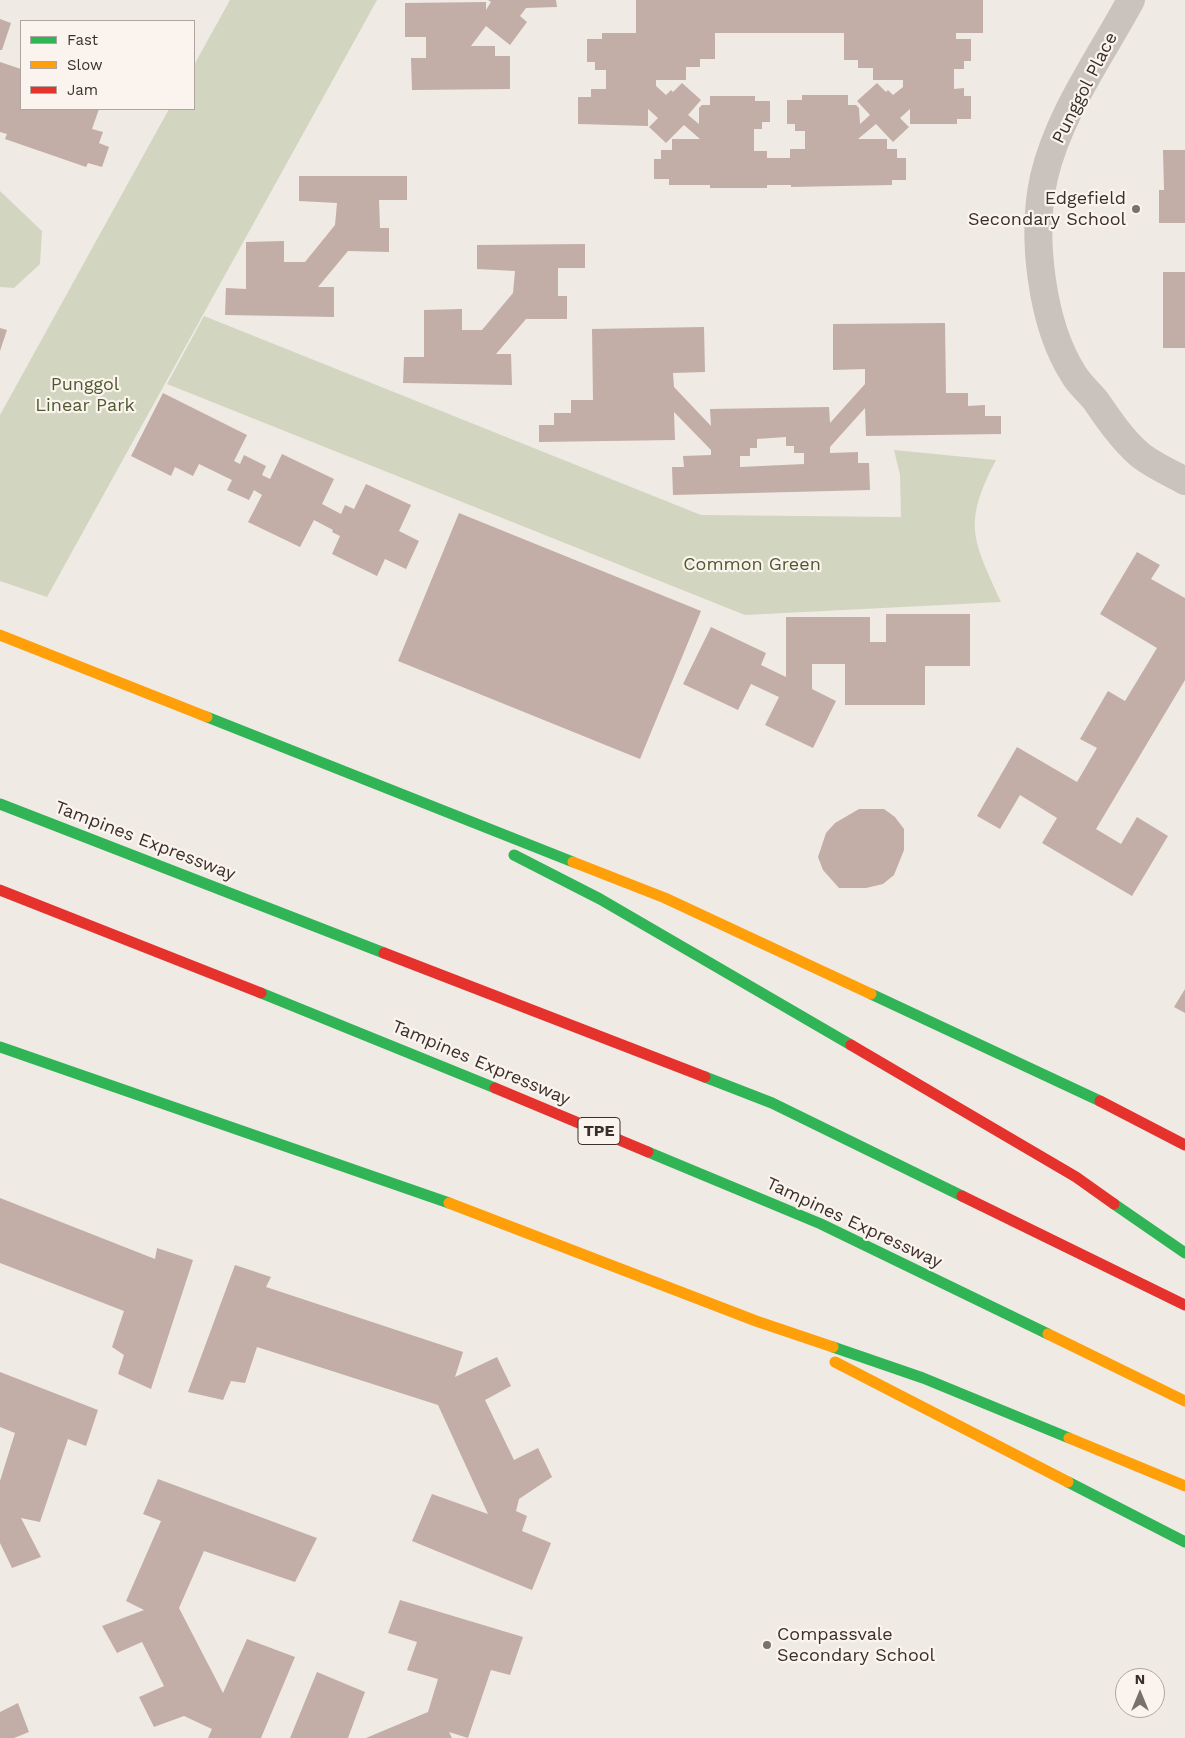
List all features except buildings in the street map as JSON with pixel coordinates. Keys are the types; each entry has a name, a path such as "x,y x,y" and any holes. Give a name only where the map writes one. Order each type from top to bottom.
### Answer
{"highway":[{"path":"0,635 665,898 1107,1104 1185,1146"},
{"path":"358,777 479,838"},
{"name":"Tampines Expressway","path":"0,804 772,1103 1185,1305"},
{"path":"505,851 600,899 1076,1177 1185,1253"},
{"name":"Tampines Expressway","path":"0,890 386,1042 821,1224 1185,1401"},
{"path":"0,1047 479,1213 756,1321 923,1378 1185,1486"},
{"path":"756,1321 1185,1542"}],"street":[{"name":"Punggol Place","path":"1131,0 1062,127 1044,177 1038,238 1041,278 1049,317 1060,347 1074,376 1113,426 1140,455 1185,481"}],"green space":[{"name":"Punggol Linear Park","path":"230,0 377,0 47,597 0,581 0,415 168,110 195,110 195,63"},
{"path":"0,191 42,231 40,264 14,288 0,287"},
{"name":"Common Green","path":"204,316 701,515 901,517 900,475 894,450 996,460 985,482 979,501 975,517 975,532 978,547 1001,602 745,615 167,384"}],"traffic: fast":[{"path":"207,717 573,862"},
{"path":"0,804 384,953"},
{"path":"514,855 600,899 851,1045"},
{"path":"261,993 495,1088"},
{"path":"871,994 1100,1101"},
{"path":"0,1047 449,1203"},
{"path":"705,1077 772,1103 962,1196"},
{"path":"648,1152 821,1224 1048,1334"},
{"path":"1114,1204 1185,1253"},
{"path":"833,1347 923,1378 1069,1438"},
{"path":"1068,1482 1185,1542"}],"traffic: slow":[{"path":"0,635 207,717"},
{"path":"573,862 665,898 871,994"},
{"path":"449,1203 756,1321 833,1347"},
{"path":"1048,1334 1185,1401"},
{"path":"835,1362 1068,1482"},
{"path":"1069,1438 1185,1486"}],"traffic: jam":[{"path":"0,890 261,993"},
{"path":"384,953 705,1077"},
{"path":"851,1045 1076,1177 1114,1204"},
{"path":"495,1088 648,1152"},
{"path":"1100,1101 1185,1145"},
{"path":"962,1196 1185,1305"}],"place":[{"name":"Edgefield Secondary School","path":"1136,209"},
{"name":"Compassvale Secondary School","path":"767,1645"}]}
